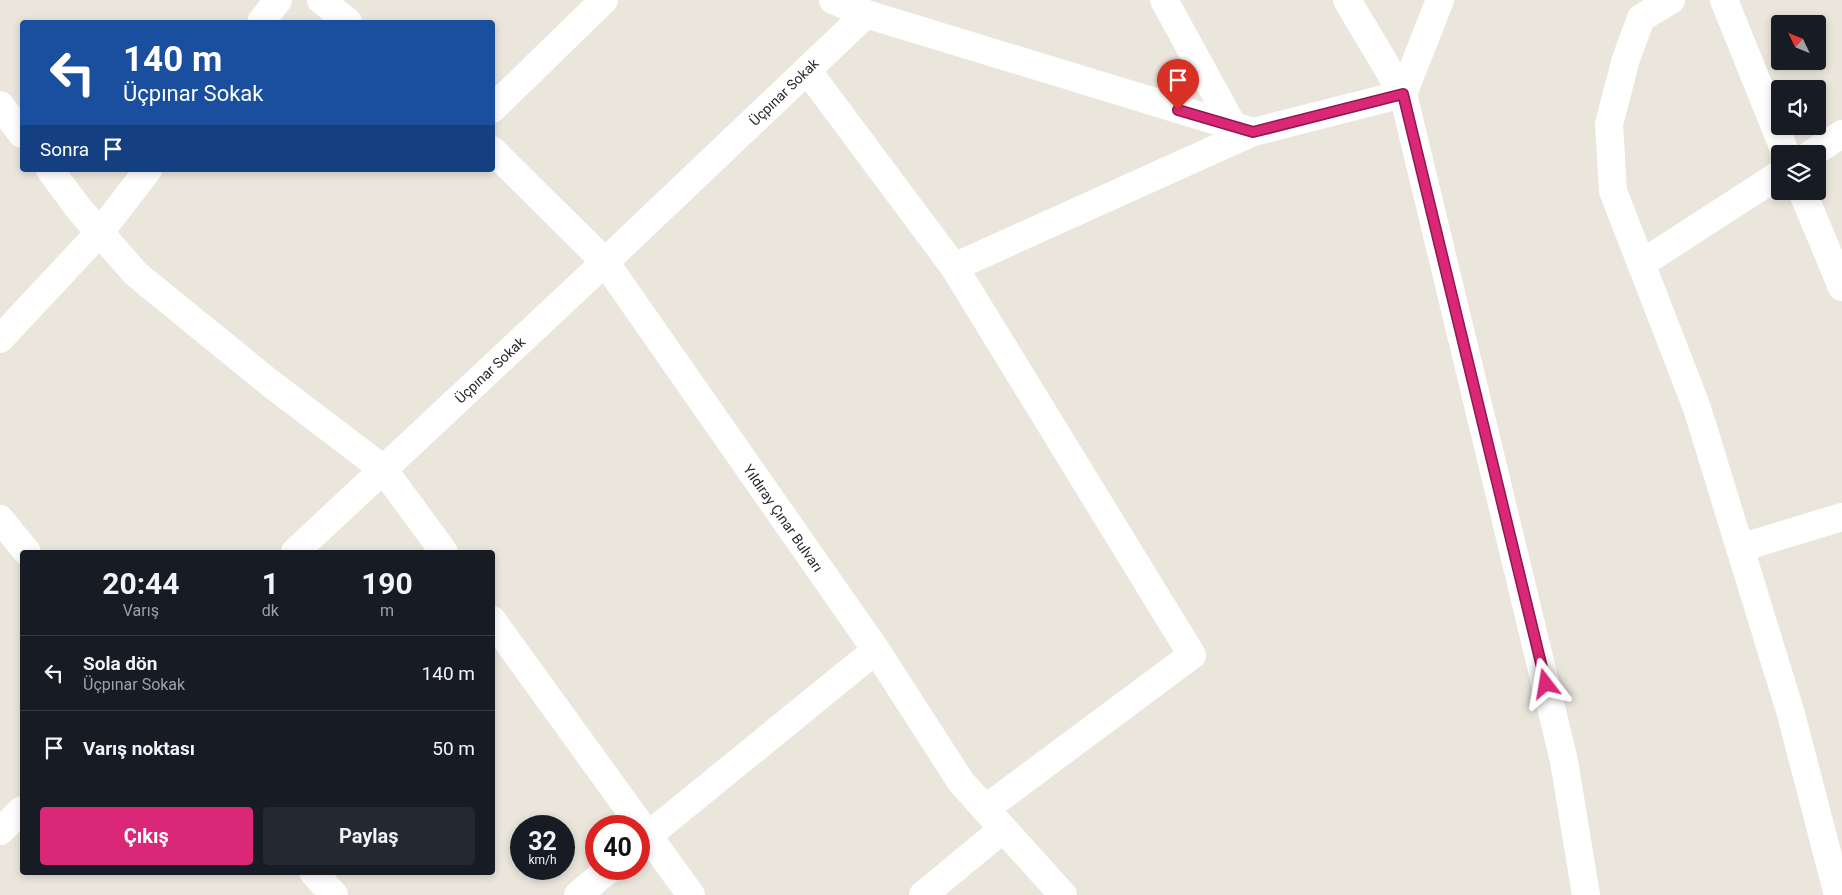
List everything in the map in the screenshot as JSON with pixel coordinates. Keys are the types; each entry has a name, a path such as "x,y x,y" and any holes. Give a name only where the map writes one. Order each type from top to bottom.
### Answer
{"street":[{"path":"263,20 278,0"},
{"path":"321,0 346,20"},
{"path":"495,106 604,0"},
{"path":"833,0 866,14 1243,129"},
{"path":"1164,0 1243,129"},
{"path":"1347,0 1403,94 1564,761 1586,895"},
{"path":"1403,94 1440,0"},
{"path":"1671,0 1642,18 1626,59 1609,124 1613,190 1697,408 1791,714 1838,895"},
{"path":"1724,0 1782,145"},
{"name":"Üçpınar Sokak","path":"296,550 605,262 866,14"},
{"path":"807,70 954,267 1192,656 985,809"},
{"path":"954,267 1243,129 1403,94"},
{"path":"0,105 20,131"},
{"path":"1826,145 1842,134"},
{"name":"Yıldıray Çınar Bulvarı","path":"495,153 605,262 876,650 961,782 1063,895"},
{"path":"52,172 136,274 270,383 383,469 443,550"},
{"path":"0,338 100,232 146,172"},
{"path":"1641,264 1771,180"},
{"path":"1806,200 1842,288"},
{"path":"1740,548 1842,517"},
{"path":"0,519 26,550"},
{"path":"495,624 626,815"},
{"path":"650,833 876,650"},
{"path":"0,831 20,812"},
{"path":"923,895 1003,829"},
{"path":"650,847 692,895"},
{"path":"316,875 334,895"},
{"path":"578,895 596,880"}],"route":[{"path":"1178,110 1253,132 1403,94 1546,684"}]}
